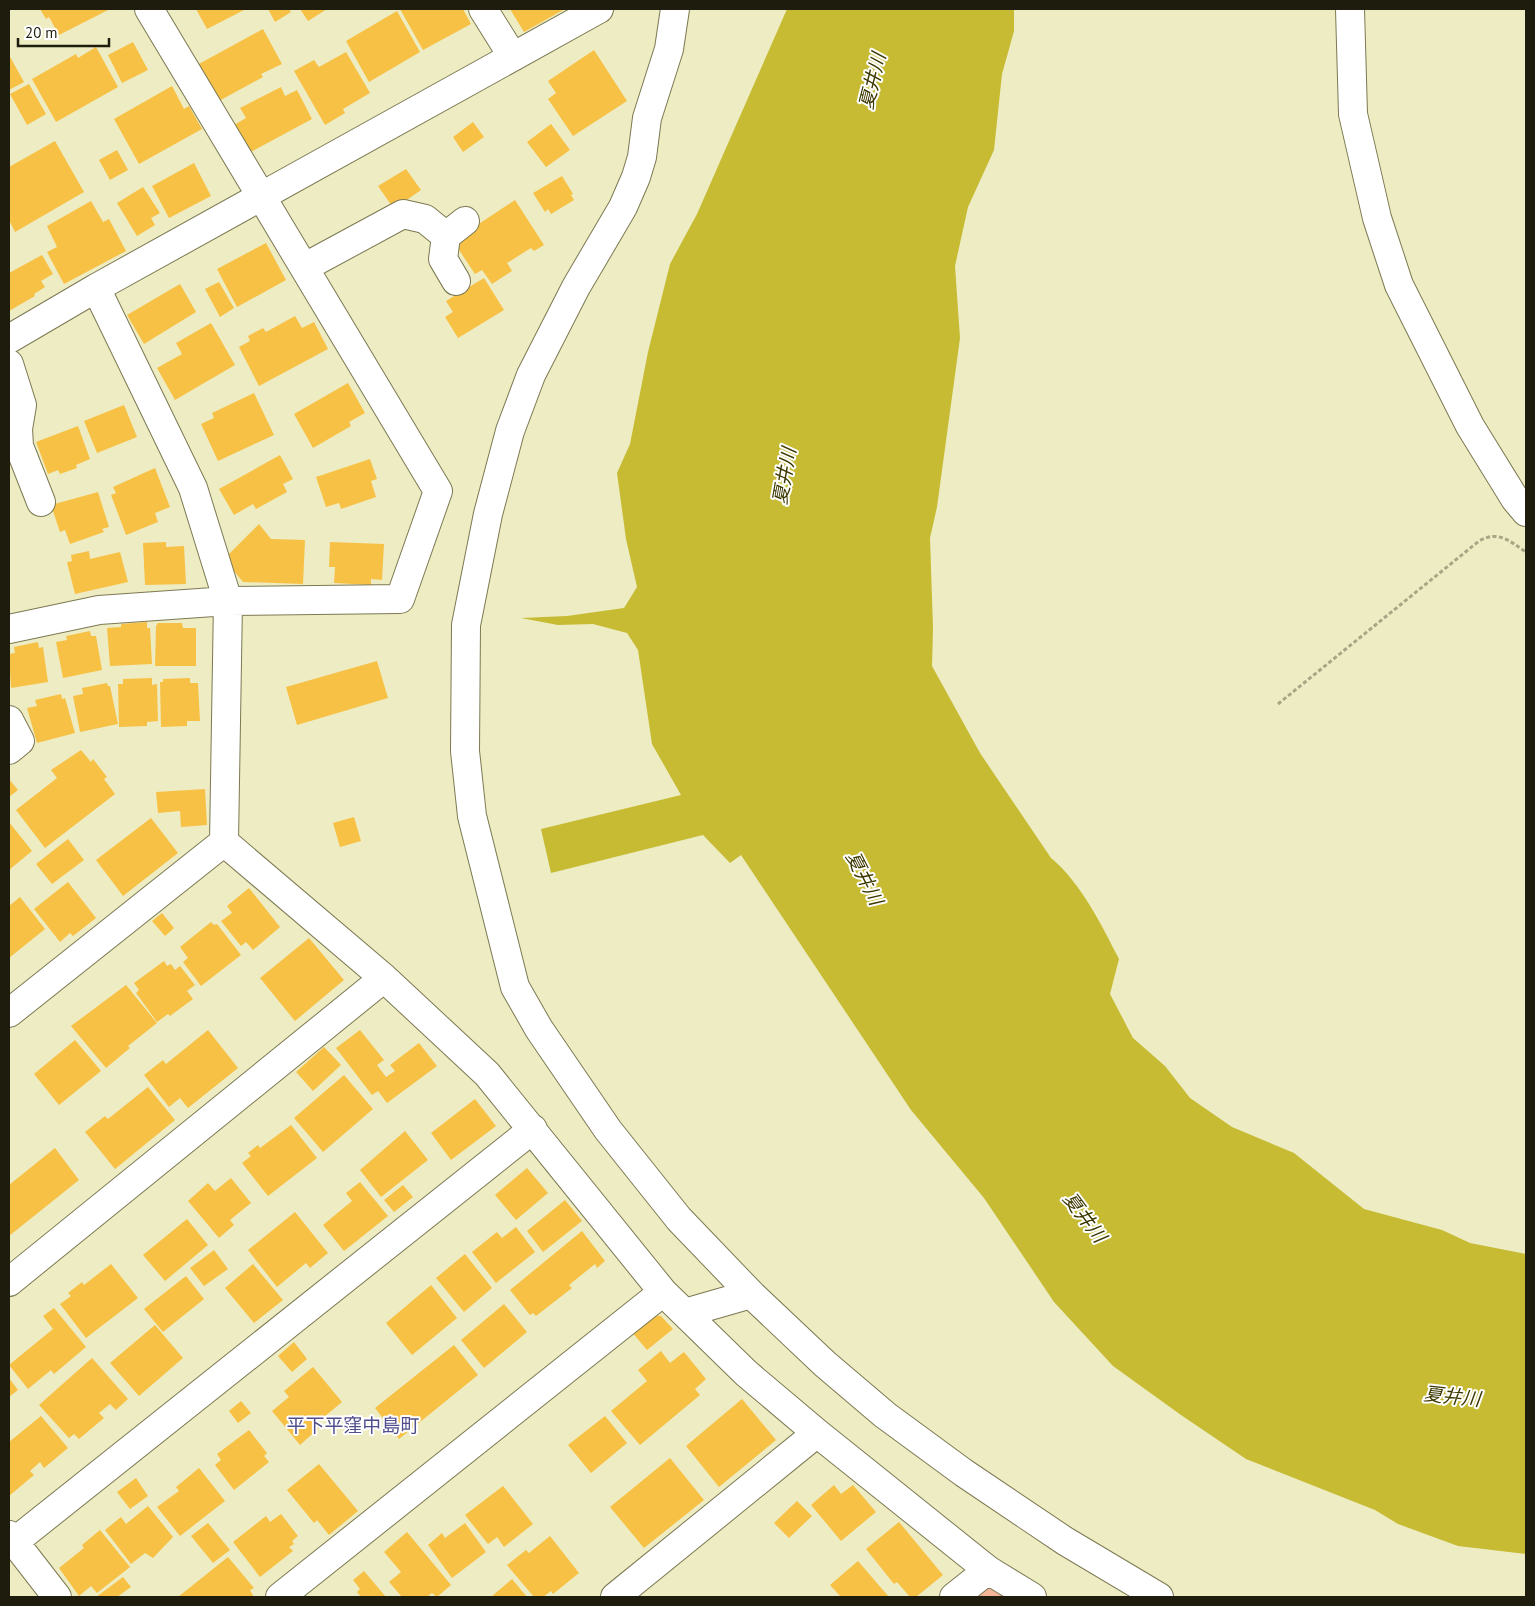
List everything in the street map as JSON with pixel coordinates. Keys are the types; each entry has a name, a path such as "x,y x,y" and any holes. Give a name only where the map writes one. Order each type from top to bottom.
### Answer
{"street":[{"path":"9,629 99,610 228,601 400,599 438,491 263,196 149,9"},
{"path":"484,9 513,57"},
{"path":"9,339 96,288 599,9"},
{"path":"675,9 670,48 647,118 642,157 636,177 623,207 576,287 531,374 510,431 488,514 466,626 465,751 472,816 515,986 526,1008 608,1130 679,1219 751,1294 825,1364 885,1415 964,1473 1065,1541 1159,1597"},
{"path":"1350,9 1353,114 1377,218 1399,285 1470,426 1515,499 1526,512"},
{"path":"305,267 403,214 455,228 443,259 456,281"},
{"path":"96,288 193,488 228,601 224,842"},
{"path":"9,364 22,405 18,429 20,446 41,502"},
{"path":"9,720 20,741 9,750"},
{"path":"224,842 384,978 487,1074 663,1292 746,1373 817,1433 988,1570 1032,1597"},
{"path":"9,1014 224,842"},
{"path":"9,1282 384,978"},
{"path":"57,1597 12,1539 533,1129"},
{"path":"280,1597 663,1292"},
{"path":"685,1314 751,1294"},
{"path":"615,1597 817,1433"},
{"path":"954,1597 988,1570"}],"path":[{"path":"1278,704 1479,541 1488,536 1498,535 1526,552"}],"shaded area":[{"path":"988,1586 1006,1597 966,1597"}],"water":[{"name":"夏井川","path":"787,9 1014,9 1014,31 1002,74 994,150 968,207 955,266 960,338 937,507 930,538 933,628 932,666 980,753 1051,858 1072,879 1090,905 1105,932 1119,959 1110,994 1133,1038 1165,1066 1190,1098 1232,1127 1294,1153 1364,1209 1442,1230 1470,1243 1526,1254 1526,1554 1458,1546 1398,1524 1375,1510 1246,1459 1113,1366 1054,1302 984,1198 911,1110 741,855 730,863 703,835 551,873 541,829 681,795 652,744 638,650 627,633 593,624 558,625 521,618 567,616 624,608 637,587 626,539 617,473 630,444 648,352 670,264 697,214"}],"building":[{"path":"40,9 110,9 59,35 49,17 46,19"},
{"path":"196,9 246,9 207,29"},
{"path":"268,9 289,9 291,12 275,22"},
{"path":"300,9 327,9 308,21"},
{"path":"400,9 463,9 471,24 423,50"},
{"path":"510,9 565,9 524,32"},
{"path":"397,11 420,52 369,82 346,41"},
{"path":"263,29 282,64 261,74 263,77 217,102 197,65"},
{"path":"133,42 148,70 122,83 108,55"},
{"path":"96,47 118,87 56,122 32,79 76,54 78,58"},
{"path":"594,50 627,101 573,136 548,99 556,93 548,81"},
{"path":"346,52 370,93 343,109 345,113 325,125 294,71 314,60 319,67"},
{"path":"9,55 24,82 9,90"},
{"path":"29,84 46,114 27,125 10,94"},
{"path":"172,86 184,109 189,106 202,129 139,164 114,119"},
{"path":"281,87 285,96 297,90 312,119 249,153 234,125 246,118 240,108"},
{"path":"473,122 484,137 463,152 453,137"},
{"path":"551,124 570,150 546,167 527,142"},
{"path":"55,141 84,192 15,232 9,220 9,167"},
{"path":"117,150 128,170 110,180 99,160"},
{"path":"194,163 211,196 169,218 152,186"},
{"path":"406,169 421,190 394,209 378,186"},
{"path":"562,176 573,194 571,195 574,200 551,214 548,209 545,212 533,193"},
{"path":"143,187 160,213 151,218 155,225 137,236 117,203"},
{"path":"515,200 544,245 534,251 531,248 507,263 512,271 492,284 482,270 475,274 453,241"},
{"path":"91,201 103,222 109,219 126,251 64,284 47,252 57,247 47,226"},
{"path":"266,243 286,280 237,307 217,269"},
{"path":"42,255 53,274 41,281 45,287 34,294 35,296 9,311 9,273"},
{"path":"484,278 504,310 458,338 445,317 453,312 446,301"},
{"path":"219,282 234,308 220,317 205,289"},
{"path":"180,284 196,312 144,344 127,315"},
{"path":"295,316 302,328 314,322 328,349 259,386 239,347 250,341 248,336 263,328 266,332"},
{"path":"211,323 235,365 175,400 157,368 182,354 176,343"},
{"path":"348,383 365,413 349,422 351,426 313,448 294,414"},
{"path":"254,393 274,435 218,461 201,424 214,418 212,413"},
{"path":"124,405 137,437 97,453 84,421"},
{"path":"78,426 90,459 76,465 77,468 60,474 58,470 48,474 36,442"},
{"path":"280,455 293,479 283,484 287,492 256,509 253,504 234,515 219,489"},
{"path":"370,459 377,479 371,481 376,497 341,509 339,503 326,507 316,477"},
{"path":"155,468 170,507 155,513 158,522 126,535 111,495 116,493 113,487"},
{"path":"98,492 109,527 102,529 104,532 70,544 65,530 60,532 51,505"},
{"path":"259,524 271,539 305,540 303,584 243,582 224,559"},
{"path":"166,542 166,547 184,546 186,584 145,585 143,543"},
{"path":"330,542 384,544 382,580 371,579 371,585 334,583 335,567 329,567"},
{"path":"89,551 90,559 120,552 128,582 75,594 67,562 72,561 71,555"},
{"path":"147,622 147,628 150,628 152,664 110,666 107,628 121,627 121,624"},
{"path":"158,623 182,623 183,628 196,628 196,666 155,666 156,626"},
{"path":"90,631 91,636 96,636 102,670 63,678 56,642 67,640 66,636"},
{"path":"38,642 39,648 43,647 48,682 11,688 9,654 15,653 14,647"},
{"path":"377,661 388,698 297,725 286,687"},
{"path":"152,678 152,685 157,684 158,721 147,722 147,726 119,727 118,684 123,684 123,679"},
{"path":"190,678 190,683 198,683 200,721 187,721 187,726 161,727 160,682 163,682 163,679"},
{"path":"107,683 110,686 118,724 80,732 73,696 83,694 82,688"},
{"path":"61,694 62,699 65,698 75,733 37,743 27,708 37,706 35,700"},
{"path":"81,750 91,762 93,759 107,777 104,779 115,794 45,848 16,810 57,778 51,770"},
{"path":"9,779 18,790 9,797"},
{"path":"205,789 207,825 181,827 180,811 158,813 156,792"},
{"path":"354,817 361,841 340,847 333,823"},
{"path":"151,818 178,853 123,896 96,860"},
{"path":"9,822 32,851 9,870"},
{"path":"68,839 84,860 52,884 36,864"},
{"path":"68,882 96,918 73,936 70,933 60,942 34,909"},
{"path":"249,888 280,927 253,950 246,942 241,946 221,921 232,913 227,906"},
{"path":"20,897 45,929 9,958 9,906"},
{"path":"162,913 174,928 165,936 152,921"},
{"path":"211,922 214,925 217,924 241,955 201,986 183,962 188,958 180,947"},
{"path":"309,938 344,980 295,1021 260,978"},
{"path":"164,961 167,966 171,964 175,970 180,966 195,985 187,991 193,999 170,1016 168,1014 157,1022 136,993 139,990 134,983"},
{"path":"126,985 157,1023 128,1046 130,1048 106,1068 71,1026"},
{"path":"208,1030 238,1068 188,1108 180,1098 169,1107 144,1075 163,1060 166,1064"},
{"path":"360,1030 384,1060 377,1065 386,1077 395,1071 390,1065 419,1043 437,1066 387,1103 378,1091 372,1095 336,1048"},
{"path":"75,1040 101,1071 59,1105 34,1074"},
{"path":"324,1047 341,1065 313,1091 296,1072"},
{"path":"344,1075 373,1109 323,1152 294,1118"},
{"path":"148,1087 175,1120 115,1169 85,1132 105,1116 108,1119"},
{"path":"475,1099 496,1126 451,1160 431,1133"},
{"path":"291,1125 317,1158 268,1196 242,1163 251,1156 248,1153 258,1145 260,1148"},
{"path":"405,1131 428,1160 381,1197 360,1170"},
{"path":"55,1148 79,1180 9,1236 9,1185"},
{"path":"527,1168 548,1193 516,1220 495,1195"},
{"path":"231,1178 251,1203 230,1220 234,1225 219,1238 188,1201 208,1183 215,1191"},
{"path":"360,1182 388,1216 344,1251 323,1225 352,1201 346,1193"},
{"path":"403,1185 413,1197 394,1212 384,1200"},
{"path":"565,1200 582,1221 543,1252 527,1231"},
{"path":"295,1212 328,1253 310,1268 306,1263 277,1287 248,1250"},
{"path":"187,1219 208,1245 165,1281 143,1255"},
{"path":"516,1227 535,1252 496,1283 472,1252 497,1232 502,1238"},
{"path":"582,1231 605,1261 597,1268 595,1264 569,1285 572,1288 536,1316 533,1313 530,1315 510,1290"},
{"path":"214,1250 228,1269 204,1286 190,1268"},
{"path":"465,1254 492,1288 464,1312 436,1278"},
{"path":"111,1264 138,1298 86,1338 60,1304 71,1296 68,1293 82,1282 84,1285"},
{"path":"253,1264 283,1300 254,1323 225,1288"},
{"path":"186,1276 204,1299 163,1332 144,1309"},
{"path":"431,1285 457,1318 412,1355 386,1323"},
{"path":"504,1304 527,1332 484,1368 461,1340"},
{"path":"54,1308 86,1347 54,1374 51,1370 28,1389 9,1365 53,1329 43,1316"},
{"path":"650,1315 661,1316 673,1329 647,1350 631,1331"},
{"path":"155,1325 183,1358 139,1396 110,1363"},
{"path":"294,1342 307,1359 292,1372 278,1356"},
{"path":"454,1345 478,1375 399,1439 375,1408"},
{"path":"661,1351 670,1363 684,1352 706,1379 695,1389 700,1395 640,1445 611,1411 647,1381 638,1370"},
{"path":"92,1358 128,1399 116,1410 110,1404 99,1413 104,1418 79,1439 74,1434 69,1438 39,1405"},
{"path":"313,1367 342,1402 318,1422 321,1426 300,1445 272,1411 289,1397 284,1391"},
{"path":"9,1378 18,1390 9,1397"},
{"path":"742,1399 776,1440 719,1487 686,1446"},
{"path":"241,1401 251,1413 238,1423 229,1411"},
{"path":"41,1416 68,1448 44,1468 40,1462 30,1471 34,1475 9,1496 9,1442"},
{"path":"605,1416 627,1443 591,1473 568,1445"},
{"path":"249,1430 267,1453 264,1456 269,1462 234,1490 215,1465 221,1460 217,1454"},
{"path":"670,1458 704,1500 644,1548 610,1507"},
{"path":"319,1464 358,1511 329,1535 317,1520 314,1523 287,1490"},
{"path":"199,1468 225,1501 180,1536 157,1507 179,1491 176,1487"},
{"path":"136,1478 148,1496 130,1509 117,1492"},
{"path":"834,1485 841,1494 853,1485 876,1512 841,1541 811,1505"},
{"path":"503,1486 533,1524 504,1547 497,1537 488,1544 465,1515"},
{"path":"797,1501 812,1516 789,1538 774,1523"},
{"path":"148,1506 173,1537 153,1558 145,1553 131,1564 105,1530 121,1517 126,1524"},
{"path":"281,1514 298,1536 292,1541 294,1544 289,1547 293,1551 260,1577 233,1542 266,1516 270,1522"},
{"path":"899,1522 943,1575 916,1597 910,1597 897,1582 894,1584 866,1549"},
{"path":"208,1523 230,1550 213,1563 191,1536"},
{"path":"465,1523 486,1552 452,1578 428,1545 442,1533 445,1538"},
{"path":"100,1530 130,1567 97,1593 91,1586 79,1596 59,1568 84,1548 82,1545"},
{"path":"407,1532 451,1585 437,1597 432,1593 427,1597 402,1597 389,1582 401,1572 384,1552"},
{"path":"550,1536 579,1573 553,1594 551,1591 543,1597 534,1597 507,1565 526,1550 529,1553"},
{"path":"228,1557 254,1588 250,1590 254,1597 178,1597"},
{"path":"858,1561 889,1597 841,1597 830,1585"},
{"path":"364,1571 386,1597 361,1597 357,1592 360,1589 353,1580"},
{"path":"123,1577 131,1587 117,1597 96,1597"},
{"path":"512,1579 527,1597 491,1597"}],"district":[{"name":"平下平窪中島町","path":"353,1425"}]}
